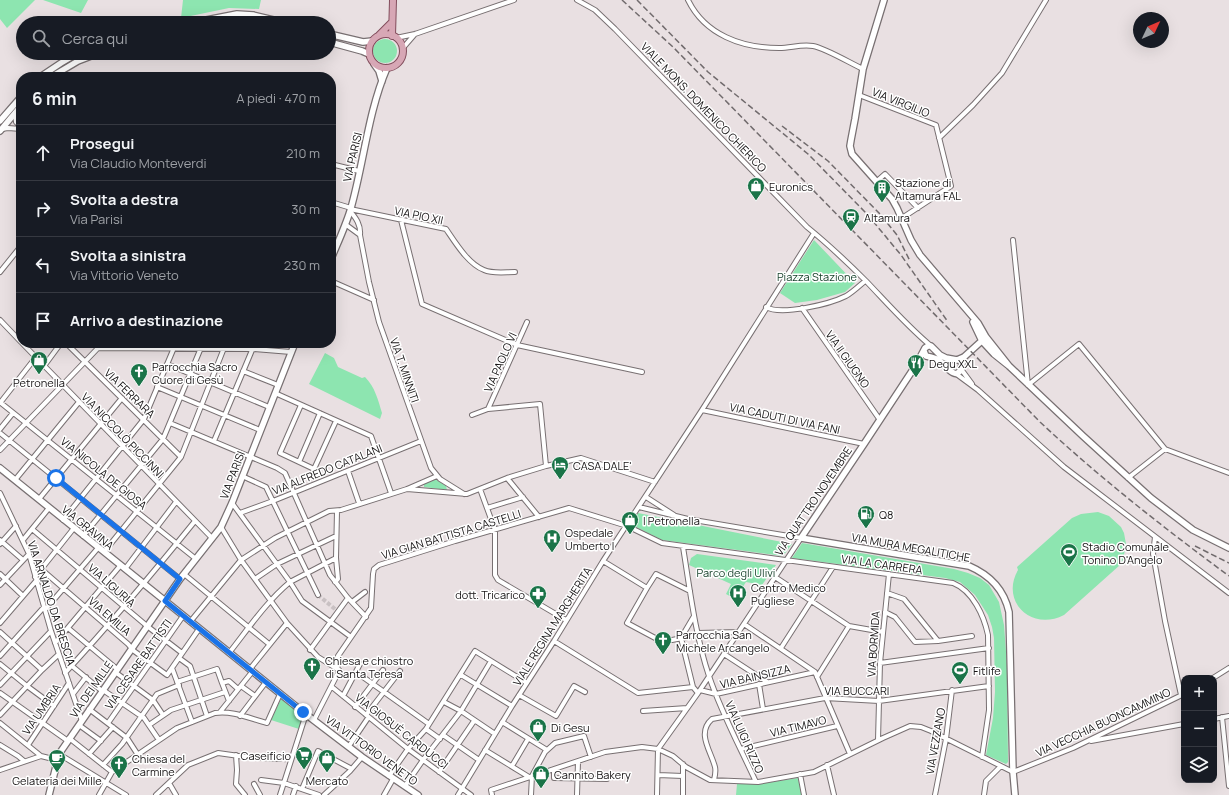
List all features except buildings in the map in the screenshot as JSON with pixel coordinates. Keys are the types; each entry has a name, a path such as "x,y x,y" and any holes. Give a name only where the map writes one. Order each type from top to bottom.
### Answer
{"main road":[{"path":"393,0 392,22 394,37"},
{"path":"884,0 862,69 850,146 852,154 892,199 911,240 920,254 978,323 984,339"},
{"path":"227,16 237,14 257,16"},
{"path":"336,36 362,42 372,41 392,22"},
{"path":"374,64 387,68 398,64 402,57 401,45 394,37 385,34 379,36"},
{"path":"372,41 369,48 369,54 379,71 382,80"},
{"path":"336,44 369,54"},
{"path":"48,72 66,60"},
{"path":"59,72 81,60"},
{"name":"VIA PARISI","path":"336,246 350,209 378,93 387,68"},
{"path":"0,121 16,103"},
{"path":"1,130 16,112"},
{"path":"968,311 977,332 978,339 976,346"},
{"path":"977,332 984,339 994,354 1009,366 1151,498 1193,530 1229,548"},
{"path":"929,349 934,354 930,357 940,361 954,373 959,372 958,364 964,357 984,339"},
{"name":"VIA PARISI","path":"165,601 221,527 232,503 293,348"},
{"path":"929,349 958,364"},
{"name":"VIA QUATTRO NOVEMBRE","path":"801,538 916,365 929,349"},
{"name":"VIA QUATTRO NOVEMBRE","path":"916,365 930,357"},
{"path":"948,368 949,362 958,364"},
{"name":"VIA GRAVINA","path":"0,468 165,601"},
{"name":"VIA MURA MEGALITICHE","path":"801,538 969,566 986,575 995,583 1005,598 1008,612 1015,795"},
{"name":"VIA VITTORIO VENETO","path":"165,601 280,694 362,757 418,795"},
{"name":"VIA DEI MILLE","path":"50,795 59,754 165,601"}],"street":[{"path":"394,37 415,34 514,0"},
{"name":"VIALE MONS. DOMENICO CHIERICO","path":"577,0 595,10 615,29 814,232 865,280 918,335 929,349"},
{"path":"688,0 694,12 706,25 719,34 737,42 780,48 804,45 814,46 862,69"},
{"path":"939,138 973,105 1002,73 1046,0"},
{"path":"402,49 415,34"},
{"name":"VIA VIRGILIO","path":"859,94 936,125 951,186 902,218"},
{"path":"14,114 16,121"},
{"path":"1,130 16,128"},
{"path":"336,165 359,171"},
{"path":"876,182 884,174 918,208"},
{"name":"VIA PIO XII","path":"336,204 350,209 446,229 464,254 483,270 495,272 515,272"},
{"name":"VIA T. MINNITI","path":"350,209 358,221 374,300 388,348 431,468 437,476 447,484 464,494"},
{"path":"401,220 422,304 517,344 642,372"},
{"path":"345,224 360,235"},
{"path":"814,232 766,307 774,311 802,308 826,303 844,297 865,280"},
{"path":"1013,240 1028,385"},
{"path":"0,272 16,252"},
{"path":"336,283 374,300"},
{"name":"VIALE REGINA MARGHERITA","path":"458,795 566,620 702,410 766,307"},
{"name":"VIA II GIUGNO","path":"802,308 880,420"},
{"name":"VIA NICCOLÒ PICCINNI","path":"0,320 16,333"},
{"name":"VIA PAOLO VI","path":"488,409 527,322"},
{"path":"1028,385 1079,344 1165,449 1229,473"},
{"name":"VIA NICCOLÒ PICCINNI","path":"28,348 122,447 212,538"},
{"path":"44,366 57,348"},
{"name":"VIA FERRARA","path":"71,348 144,419 180,457"},
{"path":"0,450 98,348 253,349 291,352"},
{"path":"63,520 144,419 174,348"},
{"path":"83,536 163,439 201,348"},
{"path":"104,552 180,457 224,349"},
{"path":"214,442 253,349"},
{"path":"0,403 36,357"},
{"path":"167,364 269,407"},
{"path":"958,364 978,390"},
{"path":"243,371 278,385"},
{"path":"954,373 978,390 1064,467 1229,593"},
{"path":"157,387 260,430"},
{"path":"275,393 371,436 391,494"},
{"path":"38,500 122,398"},
{"path":"15,480 79,402"},
{"name":"VIA NICOLA DE GIOSA","path":"0,403 26,422 96,480 196,559"},
{"path":"472,415 488,409 540,404 546,466"},
{"path":"301,405 280,453 314,469 336,421"},
{"name":"VIA CADUTI DI VIA FANI","path":"702,410 864,444"},
{"path":"0,429 13,412"},
{"path":"299,462 320,413"},
{"path":"170,423 285,473 308,522 325,564 335,582 366,617"},
{"path":"0,434 161,564 211,596 269,644"},
{"name":"VIA ALFREDO CATALANI","path":"240,513 421,441"},
{"path":"1128,478 1165,449"},
{"path":"407,489 464,494 507,478 546,466 581,458 655,482"},
{"path":"348,471 359,504"},
{"path":"242,476 266,487 318,595"},
{"path":"190,622 242,560 263,546 329,511 337,511 407,489 437,476"},
{"path":"507,478 539,517"},
{"path":"480,489 495,530 495,575 498,580 566,620"},
{"name":"VIA ARNALDO DA BRESCIA","path":"0,495 29,554 58,654 73,694 80,723"},
{"path":"487,508 523,497"},
{"path":"646,497 678,517"},
{"path":"55,643 102,588 141,547 176,502"},
{"path":"232,503 290,582 302,601 351,637"},
{"name":"VIA MURA MEGALITICHE","path":"639,507 678,517 801,538"},
{"path":"23,540 49,508"},
{"name":"VIA GIAN BATTISTA CASTELLI","path":"314,720 332,687 339,670 337,658 371,608 373,574 374,569 378,565 569,508 627,526"},
{"path":"335,582 338,579 336,558 337,511"},
{"path":"65,673 90,647 144,584 195,521"},
{"path":"16,526 1,542 24,560"},
{"name":"VIA LA CARRERA","path":"627,526 662,544 953,583 960,586 968,594 981,613 986,625 989,648 989,710 982,757"},
{"path":"221,527 255,579 287,623 310,650 321,660 339,670"},
{"path":"0,623 23,596 36,579 41,569 58,550 74,528"},
{"name":"VIA LIGURIA","path":"32,529 165,641 182,653"},
{"path":"255,579 277,564 336,536"},
{"path":"1155,537 1153,554 1181,689"},
{"name":"VIA QUATTRO NOVEMBRE","path":"658,749 699,692 801,538"},
{"path":"683,547 694,615 681,638 693,687 699,692"},
{"path":"0,656 64,588 98,548"},
{"path":"0,585 29,554"},
{"path":"229,653 271,602 290,582 336,558"},
{"path":"604,561 647,588"},
{"path":"781,648 833,567"},
{"name":"VIA EMILIA","path":"41,569 108,626 134,651 167,675 172,668"},
{"path":"0,574 23,596"},
{"path":"690,591 656,574 627,622 657,639 672,640 698,634 739,632"},
{"name":"VIA BORMIDA","path":"878,740 880,663 889,574"},
{"path":"775,577 849,626 883,632"},
{"path":"352,602 365,592"},
{"path":"887,593 904,599 938,640"},
{"path":"310,650 337,611 348,598"},
{"path":"885,612 895,617 915,642 972,636"},
{"name":"VIA LUIGI RIZZO","path":"694,615 709,676 725,716 756,782"},
{"name":"VIA CESARE BATTISTI","path":"108,723 183,616"},
{"path":"220,712 240,687 269,644 287,623"},
{"path":"744,624 815,672 850,754"},
{"path":"817,677 849,626"},
{"path":"68,628 116,671 153,700 163,715"},
{"path":"192,722 172,668 199,628"},
{"path":"0,685 51,631"},
{"path":"0,632 42,670"},
{"path":"554,641 638,693 693,687"},
{"path":"880,663 989,648"},
{"path":"384,795 391,778 408,749 426,729 476,651 527,683"},
{"path":"0,715 58,654"},
{"path":"724,654 767,682"},
{"path":"179,658 190,666 207,716"},
{"path":"405,786 461,711 492,661"},
{"path":"0,664 54,706"},
{"path":"343,696 360,664"},
{"path":"72,666 142,717 159,740"},
{"path":"1217,676 1229,668"},
{"path":"103,765 127,738 159,693 194,677 217,669 229,701"},
{"path":"355,707 383,670"},
{"path":"349,746 367,716 400,671"},
{"path":"356,672 429,724"},
{"name":"VIA BAINSIZZA","path":"699,692 716,694 815,672"},
{"path":"460,675 512,706"},
{"path":"73,694 86,677"},
{"path":"222,683 230,681 255,696"},
{"path":"240,716 266,682"},
{"name":"VIA UMBRIA","path":"28,745 69,683"},
{"path":"758,684 763,709"},
{"path":"519,695 556,716 574,686 585,692"},
{"name":"VIA BUCCARI","path":"714,780 714,765 705,740 706,725 712,719 825,698 879,701 989,686"},
{"name":"VIA GIOSUÈ CARDUCCI","path":"332,687 408,749 471,795"},
{"name":"VIA VEZZANO","path":"935,795 946,739 952,690"},
{"path":"149,725 171,710 225,692"},
{"path":"0,693 89,754 112,772"},
{"path":"99,795 112,772 177,728 220,712 267,723 280,694"},
{"name":"VIA VECCHIA BUONCAMMINO","path":"1013,772 1085,742 1181,694"},
{"path":"444,702 461,711 495,734"},
{"path":"643,712 687,708"},
{"path":"89,709 127,738 138,755"},
{"path":"280,795 288,761 306,714"},
{"path":"1217,719 1229,716"},
{"path":"1222,718 1229,786"},
{"path":"440,772 474,721"},
{"path":"502,722 546,750"},
{"path":"0,723 41,756 57,760"},
{"path":"80,723 101,741"},
{"path":"1085,742 1181,725"},
{"name":"VIA TIMAVO","path":"741,749 837,726"},
{"path":"492,795 492,790 605,752 642,747 658,749 673,756 683,764 710,780 756,782 814,772 878,740 910,726 931,730 1013,772"},
{"path":"89,754 113,727"},
{"path":"426,729 458,746 479,760"},
{"path":"531,795 530,776 546,750 555,743 584,736 591,757"},
{"path":"512,766 528,739"},
{"path":"0,745 24,761"},
{"path":"658,749 658,795"},
{"path":"485,750 530,776"},
{"path":"302,788 318,751 350,768"},
{"path":"156,795 188,765 216,753 220,752 278,759"},
{"path":"59,754 105,784 126,795"},
{"path":"236,755 236,784 245,795"},
{"path":"0,770 41,756"},
{"path":"324,795 350,771 362,757"},
{"path":"577,795 578,762"},
{"path":"683,764 683,795"},
{"path":"827,765 834,795"},
{"path":"984,795 986,780 1001,766"},
{"path":"554,769 554,778 607,778"},
{"path":"800,774 804,795"},
{"path":"658,776 683,776"},
{"path":"261,780 296,786 319,795"},
{"path":"169,783 176,795"},
{"path":"254,784 260,795"},
{"path":"293,795 296,786"}],"green space":[{"path":"0,0 35,0 19,16 16,16 16,19 7,28 0,19"},
{"path":"43,0 88,0 81,13"},
{"path":"183,0 261,0 259,9 229,8 191,16 181,16"},
{"path":"385,39 394,42 397,51 394,60 385,63 376,60 373,51 376,42"},
{"name":"Piazza Stazione","path":"814,240 855,283 845,292 817,300 795,303 780,293"},
{"path":"325,353 334,358 338,367 362,378 365,377 376,394 381,408 382,413 380,419 309,384"},
{"path":"435,479 446,486 447,490 424,487 424,483"},
{"path":"1098,512 1109,516 1121,527 1124,533 1126,544 1123,560 1120,565 1064,615 1052,619 1040,620 1030,616 1022,610 1016,602 1013,592 1013,582 1018,570 1017,567 1072,518 1081,514"},
{"path":"638,513 792,544 783,556 662,540 632,525"},
{"path":"802,543 954,569 980,578 989,585 999,602 1004,625 1007,665 1008,762 1006,764 986,755 993,718 995,692 994,638 988,615 975,595 960,582 945,578 792,558"},
{"name":"Parco degli Ulivi","path":"697,554 776,565 762,585 746,582 735,599 726,594 731,584 689,565 691,558"},
{"path":"281,699 303,715 299,729 271,720"},
{"path":"798,778 802,795 736,795 737,784 758,784"}],"tunnel":[{"path":"318,595 335,609"},
{"path":"279,759 286,761"}],"railway":[{"path":"622,0 673,47 1040,422 1133,502 1180,540 1229,576"},
{"path":"637,0 708,72 808,154 867,214 901,255 948,322"},
{"path":"782,126 828,161 879,213 897,235 910,261"},
{"path":"1195,546 1229,563"}],"place":[{"name":"Euronics","path":"756,201"},
{"name":"Stazione di Altamura FAL","path":"882,203"},
{"name":"Altamura","path":"851,232"},
{"name":"Petronella","path":"39,375"},
{"name":"Degu XXL","path":"916,378"},
{"name":"Parrocchia Sacro Cuore di Gesù","path":"139,387"},
{"name":"CASA DALE'","path":"560,480"},
{"name":"Q8","path":"866,529"},
{"name":"I Petronella","path":"630,535"},
{"name":"Ospedale Umberto I","path":"552,553"},
{"name":"Stadio Comunale Tonino D'Angelo","path":"1069,567"},
{"name":"Centro Medico Pugliese","path":"738,608"},
{"name":"dott. Tricarico","path":"538,609"},
{"name":"Parrocchia San Michele Arcangelo","path":"663,655"},
{"name":"Chiesa e chiostro di Santa Teresa","path":"312,681"},
{"name":"Fitlife","path":"960,685"},
{"name":"Di Gesu","path":"538,742"},
{"name":"Caseificio","path":"304,770"},
{"name":"Gelateria dei Mille","path":"57,773"},
{"name":"Mercato","path":"327,773"},
{"name":"Chiesa del Carmine","path":"119,779"},
{"name":"Cannito Bakery","path":"541,789"}],"route":[{"path":"56,478 180,579 165,601 303,712"}]}
